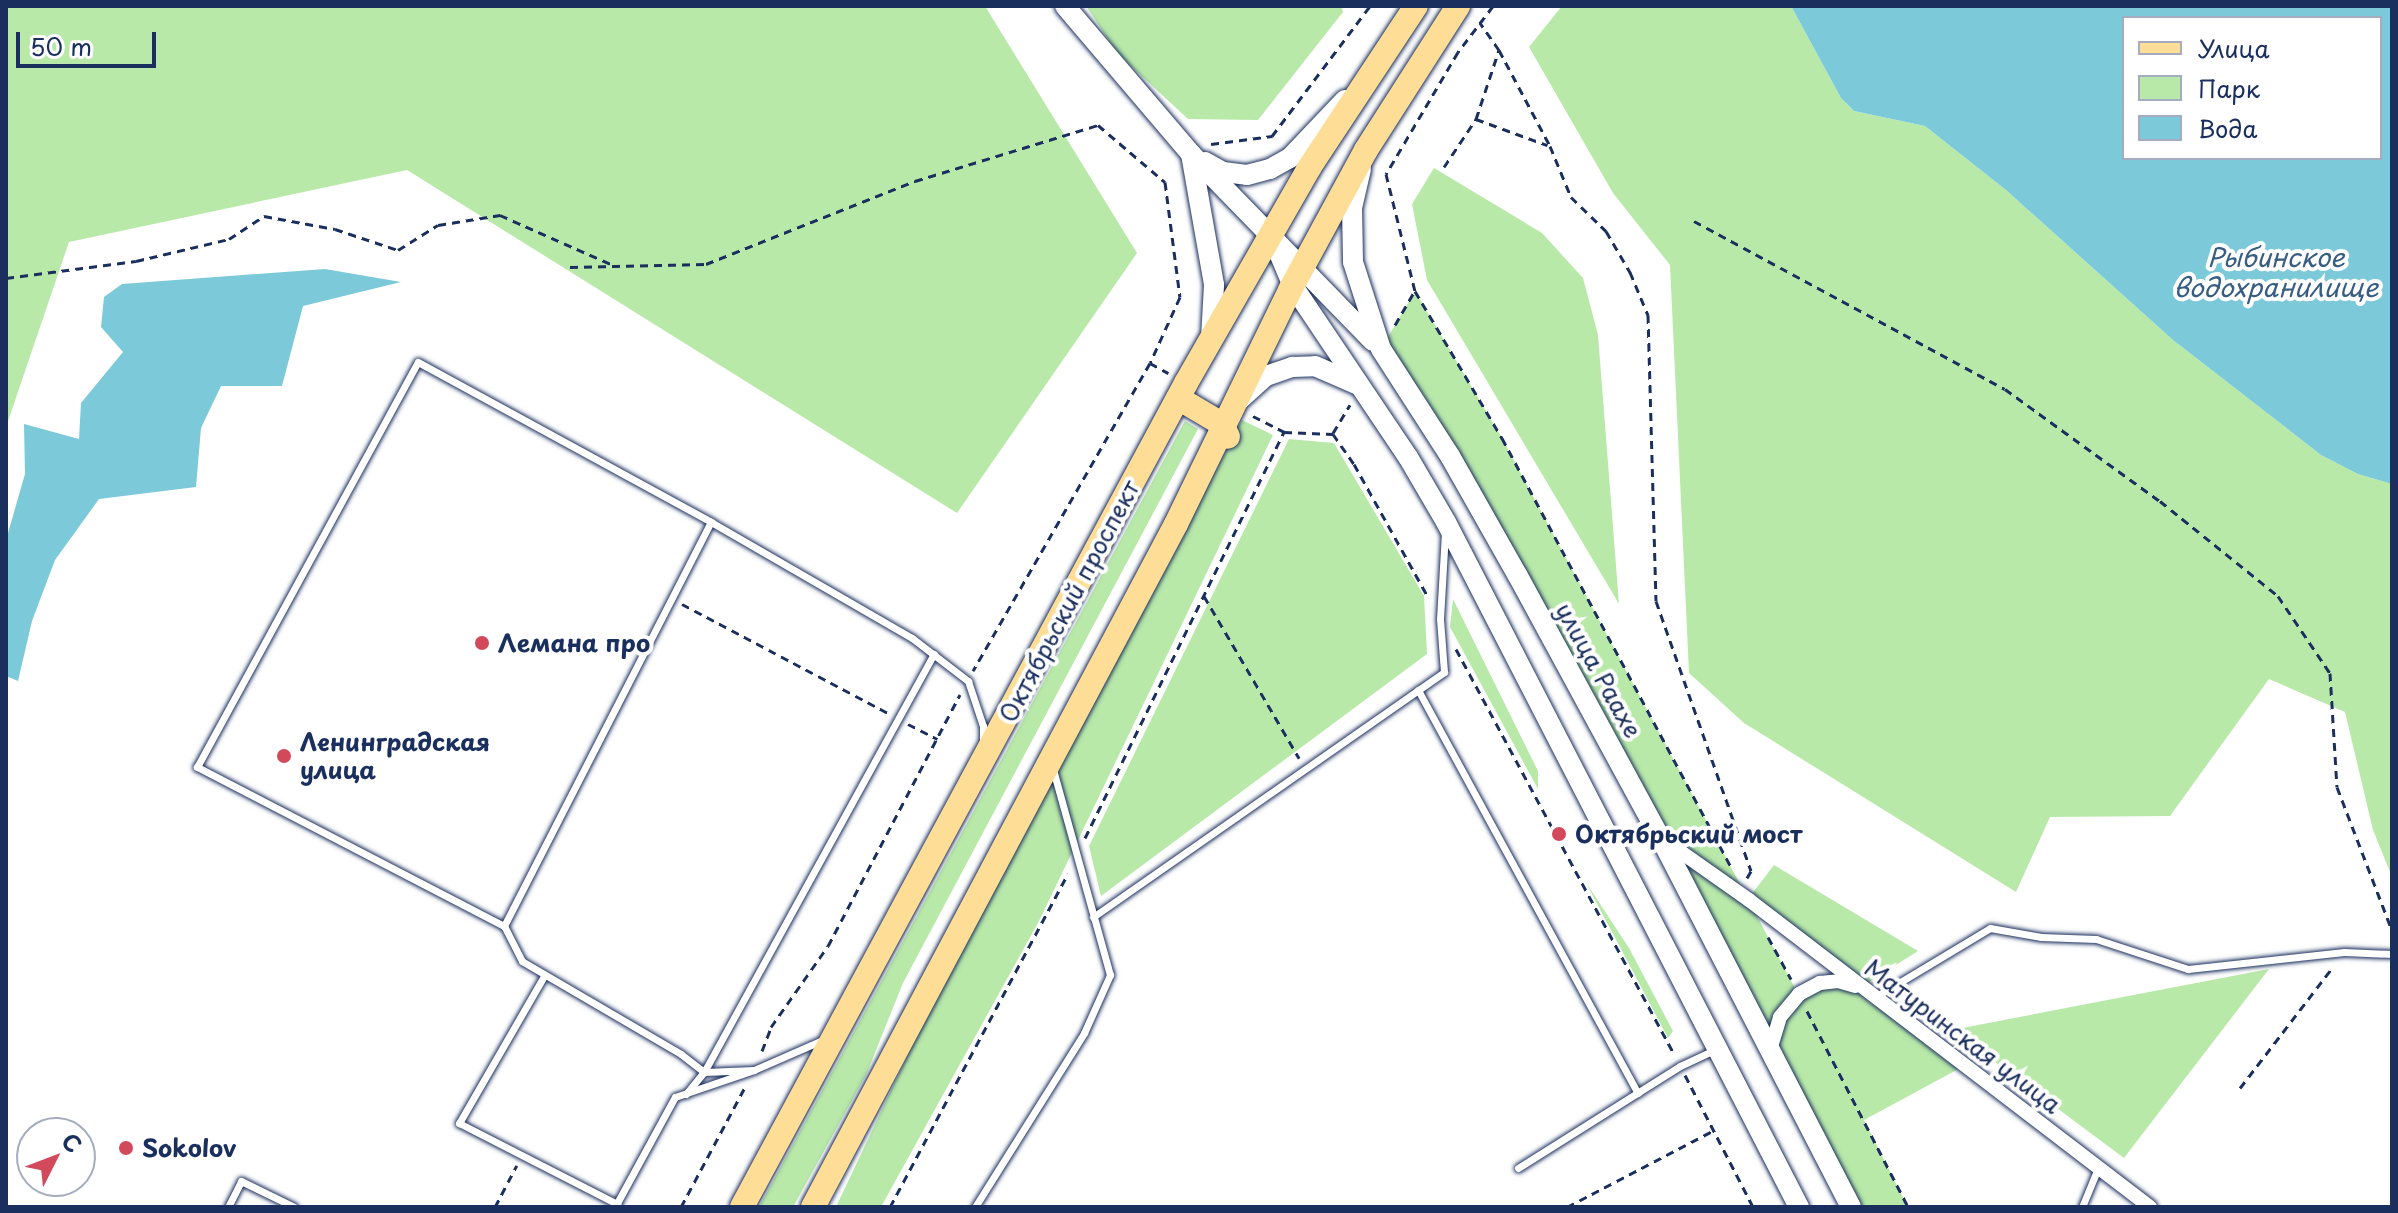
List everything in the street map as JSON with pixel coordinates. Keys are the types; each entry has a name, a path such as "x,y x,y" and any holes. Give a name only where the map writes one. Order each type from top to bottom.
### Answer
{"main road":[{"path":"1065,6 1271,234 1282,269 1298,277 1381,349"},
{"name":"Октябрьский проспект","path":"742,1207 1178,398 1271,234 1416,6"},
{"path":"813,1207 1134,603 1159,589 1229,448 1227,415 1366,150 1458,6"},
{"path":"1196,149 1223,172 1247,175 1270,169 1290,158 1370,74"},
{"path":"1196,149 1214,285 1210,341"},
{"name":"улица Раахе","path":"1366,150 1352,208 1353,262 1381,349 1458,469 1660,837 1851,1207"},
{"path":"1298,277 1361,387 1446,522 1799,1207"},
{"path":"1227,415 1266,376 1292,367 1315,366 1339,373 1361,387"},
{"path":"1178,398 1227,415"}],"street":[{"name":"Матуринская улица","path":"1660,837 1746,894 1860,987 2099,1165 2150,1207"},
{"path":"1770,1050 1780,1017 1799,994 1820,983 1838,981 1860,987"}],"lane":[{"path":"754,1070 704,1072 681,1054 522,961 504,926 197,767 418,362 812,577 934,654 968,681 983,726 982,761"},
{"path":"504,926 711,522"},
{"path":"1093,917 1444,672 1440,619 1446,522"},
{"path":"686,1094 704,1072 934,654"},
{"path":"1418,690 1638,1093"},
{"path":"975,1207 1084,1033 1110,975 1050,760"},
{"path":"1875,997 1990,928 2041,937 2096,939 2188,969 2344,952 2392,954"},
{"path":"544,976 459,1123 616,1205 675,1097 754,1070 834,1035"},
{"path":"1518,1168 1680,1066 1717,1049"},
{"path":"2082,1207 2099,1165"},
{"path":"228,1207 241,1181 294,1207"}],"path":[{"path":"1493,6 1458,52 1386,174 1415,291 1502,438 1799,994 1908,1207"},
{"path":"1196,149 1272,136 1367,8"},
{"path":"1480,23 1499,50 1550,146 1571,197 1606,231 1630,272 1648,315 1656,601 1751,871 1746,894"},
{"path":"1444,167 1476,119 1499,50"},
{"path":"1476,119 1550,146"},
{"path":"570,267 706,264 915,181 1098,125 1165,182 1180,297 1150,363 968,681 828,946 771,1027 754,1070 681,1207"},
{"path":"6,278 136,261 229,239 264,216 335,229 398,250 438,225 500,215 616,266"},
{"path":"1694,221 2005,389 2160,501 2278,596 2330,673 2337,787 2392,930"},
{"path":"1381,349 1415,291"},
{"path":"890,1207 1076,857 1284,432 1333,434 1354,464 1440,619 1753,1207"},
{"path":"1204,596 1305,768"},
{"path":"672,598 937,739"},
{"path":"2240,1088 2344,952"},
{"path":"1567,1207 1714,1130"},
{"path":"495,1207 522,1155"}],"green space":[{"path":"6,6 985,6 1137,253 957,513 407,170 69,242 6,427"},
{"path":"1086,6 1341,6 1343,12 1258,120 1188,119 1118,54"},
{"path":"1562,6 1791,6 1841,98 1854,111 1925,126 2006,190 2173,340 2321,455 2358,474 2392,484 2392,877 2373,830 2345,712 2269,679 2170,816 2050,817 2016,892 1744,723 1689,673 1670,265 1613,193 1529,47"},
{"path":"1434,168 1542,233 1583,278 1598,335 1619,604 1427,280 1412,204"},
{"path":"1415,291 1502,438 1748,899 1774,865 1918,951 1861,987 1964,1066 1864,1120 1908,1207 1851,1207 1660,837 1381,349","holes":["1750,903 1858,986 1838,981 1798,994"]},
{"path":"1242,420 1273,435 1039,921 881,1207 836,1207 963,938"},
{"path":"1185,421 1198,429 903,983 866,1075 793,1207 759,1207"},
{"path":"1289,439 1334,443 1424,596 1427,654 1101,896 1089,846"},
{"path":"1453,599 1538,771 1538,789 1450,627"},
{"path":"1585,881 1629,948 1673,1031 1668,1038"},
{"path":"2269,969 2124,1158 1952,1030"}],"water":[{"name":"Рыбинское водохранилище","path":"1791,6 2392,6 2392,484 2358,474 2321,455 2173,340 2006,190 1925,126 1854,111 1841,98"},
{"path":"325,269 401,282 303,306 282,386 221,386 201,428 196,487 99,499 55,560 32,621 18,681 6,676 6,540 25,474 24,424 79,439 81,403 123,352 101,327 104,297 122,284"}],"place":[{"name":"Лемана про","path":"482,643"},
{"name":"Ленинградская улица","path":"284,756"},
{"name":"Октябрьский мост","path":"1559,834"},
{"name":"Sokolov","path":"126,1148"}]}
